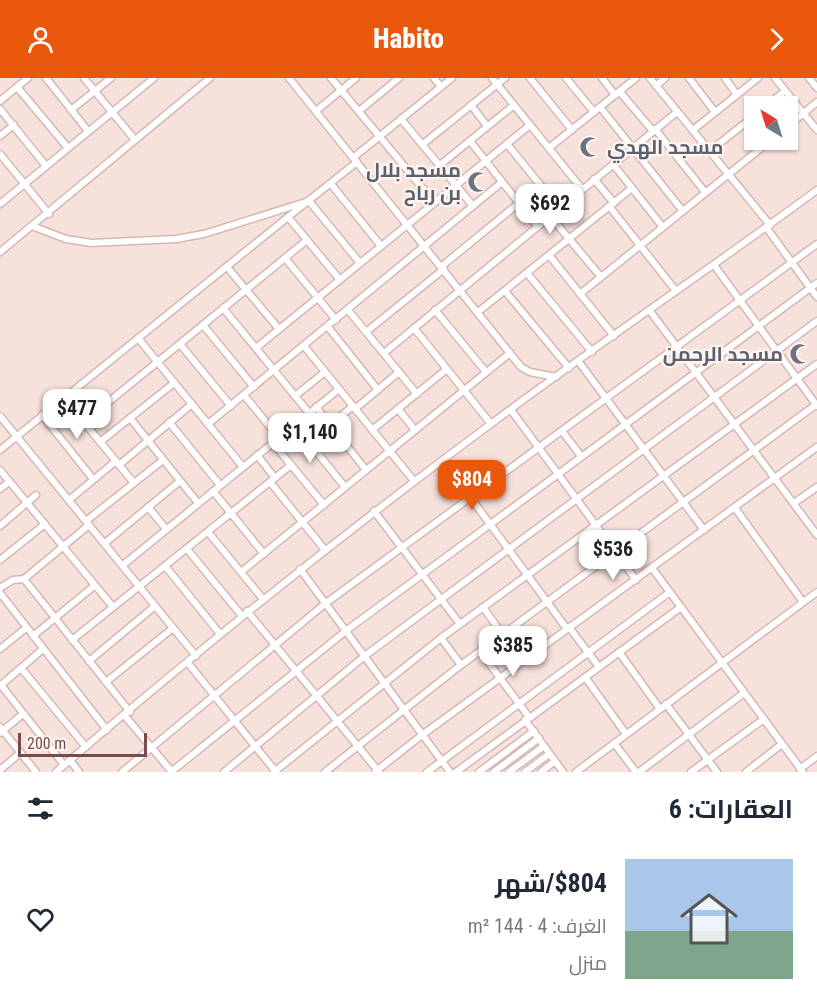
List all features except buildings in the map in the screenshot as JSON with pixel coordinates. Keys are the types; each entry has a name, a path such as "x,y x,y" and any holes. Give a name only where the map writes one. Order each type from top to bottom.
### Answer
{"street":[{"path":"0,101 27,78"},
{"path":"46,78 88,131"},
{"path":"84,78 135,140"},
{"path":"71,110 111,78"},
{"path":"0,204 154,78"},
{"path":"0,252 49,214 209,78"},
{"path":"290,78 525,370 557,377"},
{"path":"331,78 434,202"},
{"path":"316,111 356,78"},
{"path":"359,111 399,78"},
{"path":"434,78 441,87"},
{"path":"0,450 331,184 380,136 452,78"},
{"path":"492,78 582,189"},
{"path":"423,144 505,78"},
{"path":"530,78 572,130"},
{"path":"566,78 594,112"},
{"path":"602,78 654,130 705,192"},
{"path":"549,148 636,78"},
{"path":"650,78 728,173 817,297"},
{"path":"656,86 665,78"},
{"path":"689,78 715,112"},
{"path":"725,78 737,94"},
{"path":"693,130 758,78"},
{"path":"775,78 817,130"},
{"path":"809,78 817,88"},
{"path":"17,87 68,148"},
{"path":"779,96 785,91"},
{"path":"798,118 817,102"},
{"path":"471,105 487,126"},
{"path":"440,165 514,105"},
{"path":"600,107 682,210"},
{"path":"0,109 46,166"},
{"path":"384,353 677,112"},
{"path":"401,119 473,206"},
{"path":"711,152 744,124"},
{"path":"0,136 14,125"},
{"path":"256,348 530,125"},
{"path":"470,141 537,226"},
{"path":"507,144 559,208"},
{"path":"580,294 758,150"},
{"path":"0,154 49,214"},
{"path":"613,164 662,226"},
{"path":"594,179 640,245 676,291"},
{"path":"208,424 502,182"},
{"path":"331,184 381,246"},
{"path":"478,312 632,188"},
{"path":"56,772 128,714 262,599 374,511 817,190"},
{"path":"32,226 66,239 91,243 176,239 204,234 309,201"},
{"path":"309,201 360,263"},
{"path":"366,332 519,203"},
{"path":"550,216 601,276"},
{"path":"288,217 340,280"},
{"path":"84,422 307,240"},
{"path":"122,772 326,603 817,244"},
{"path":"549,255 614,336"},
{"path":"285,258 336,320"},
{"path":"325,772 404,708 614,550 817,405 714,265"},
{"path":"226,267 279,329"},
{"path":"527,273 591,352"},
{"path":"24,579 106,682 172,772 347,630 422,573 817,283"},
{"path":"505,291 569,368"},
{"path":"224,309 309,413"},
{"path":"348,310 417,394"},
{"path":"435,310 486,372"},
{"path":"650,311 816,531"},
{"path":"224,772 366,655 817,321"},
{"path":"203,325 254,387"},
{"path":"328,327 378,390"},
{"path":"414,328 491,424"},
{"path":"138,338 243,467"},
{"path":"180,344 231,406"},
{"path":"304,346 414,481"},
{"path":"241,572 510,353"},
{"path":"579,362 704,530"},
{"path":"188,663 275,772 441,638 817,364"},
{"path":"372,430 447,369"},
{"path":"295,396 325,372"},
{"path":"330,424 399,372"},
{"path":"100,442 174,383"},
{"path":"123,565 339,389"},
{"path":"244,395 291,465 324,505"},
{"path":"64,398 134,483"},
{"path":"69,500 192,404"},
{"path":"316,407 366,470"},
{"path":"398,409 415,430"},
{"path":"511,410 636,580"},
{"path":"0,416 196,656"},
{"path":"42,416 93,479"},
{"path":"130,418 198,503"},
{"path":"169,422 220,485"},
{"path":"295,425 345,487"},
{"path":"562,431 581,456"},
{"path":"187,549 244,614 276,645 378,771 422,735 817,447"},
{"path":"257,455 302,522 325,550"},
{"path":"0,588 13,580 24,579 163,460"},
{"path":"443,460 547,601 599,667"},
{"path":"72,640 291,465"},
{"path":"0,470 113,607"},
{"path":"105,543 180,481"},
{"path":"0,489 9,482"},
{"path":"794,503 817,487"},
{"path":"213,491 264,554"},
{"path":"0,525 36,495"},
{"path":"148,507 166,529"},
{"path":"735,508 803,602"},
{"path":"374,511 460,624"},
{"path":"0,560 45,524"},
{"path":"208,532 262,599"},
{"path":"165,567 220,634"},
{"path":"652,568 802,771 817,756"},
{"path":"300,569 366,655 450,772"},
{"path":"33,636 94,585"},
{"path":"427,772 670,592"},
{"path":"576,772 817,592"},
{"path":"0,593 107,730"},
{"path":"0,610 8,605"},
{"path":"88,662 155,606"},
{"path":"483,607 502,634"},
{"path":"456,772 681,607"},
{"path":"0,649 26,628"},
{"path":"106,682 173,628"},
{"path":"441,638 461,665"},
{"path":"43,649 0,685 64,765"},
{"path":"480,651 518,703 559,771"},
{"path":"619,652 660,709"},
{"path":"21,668 86,747"},
{"path":"585,676 626,734"},
{"path":"614,743 638,772 744,693"},
{"path":"666,704 717,772"},
{"path":"23,714 1,730 36,772"},
{"path":"691,772 764,719"},
{"path":"479,772 534,731"},
{"path":"494,772 538,738"},
{"path":"493,744 511,771 544,746"},
{"path":"746,772 782,744"},
{"path":"537,751 542,759"},
{"path":"482,752 491,764"},
{"path":"0,770 21,753"},
{"path":"525,772 549,754"},
{"path":"70,760 80,772"},
{"path":"541,772 555,761"}],"shaded area":[{"path":"0,78 817,78 817,772 0,772"}],"place":[{"name":"مسجد الهدي","path":"590,147"},
{"name":"مسجد بلال بن رباح","path":"478,182"},
{"name":"مسجد الرحمن","path":"800,354"}]}
